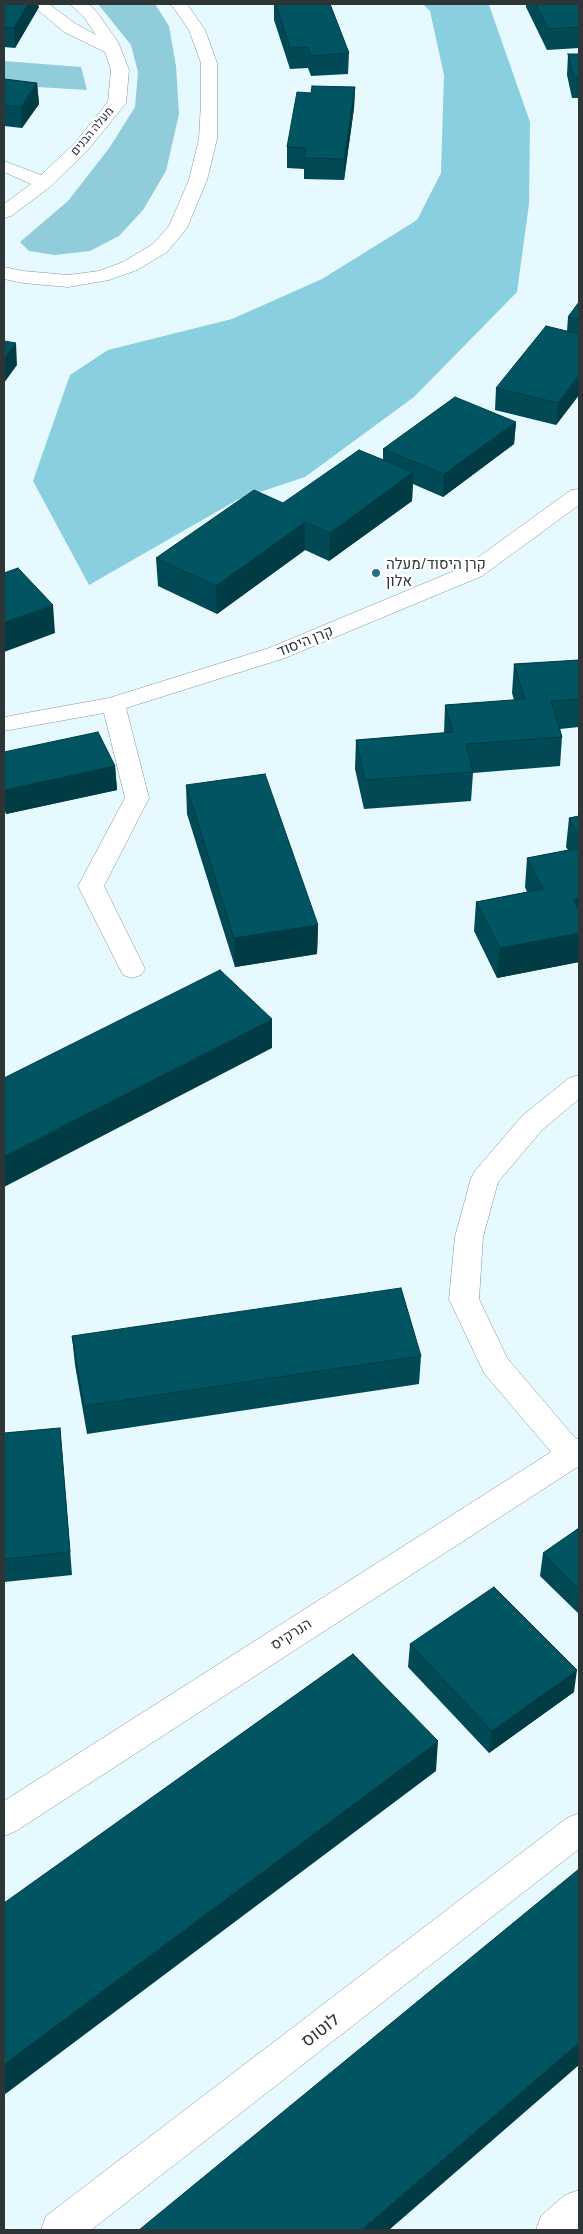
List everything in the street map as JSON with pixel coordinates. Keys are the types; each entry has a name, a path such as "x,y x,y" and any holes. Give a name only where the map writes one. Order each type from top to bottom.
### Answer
{"street":[{"path":"39,4 70,28 112,49"},
{"name":"מעלה הבנים","path":"4,212 44,183 81,147 117,103 120,70 110,42 90,14 78,4"},
{"path":"4,273 23,277 68,281 102,276 130,266 160,248 178,228 198,180 208,139 210,103 209,63 197,30 179,4"},
{"path":"4,166 44,183"},
{"name":"קרן היסוד","path":"4,724 114,704 277,653 474,571 579,495"},
{"path":"114,704 137,798 91,886 132,969"},
{"path":"575,1452 495,1365 464,1299 470,1237 485,1178 532,1123 579,1085"},
{"name":"הנרקיס","path":"4,1820 575,1452"},
{"name":"לוטוס","path":"60,2230 579,1829"},
{"path":"555,2230 579,2209"}],"shaded area":[{"path":"98,4 155,4 169,26 176,66 179,114 166,171 143,210 119,236 90,251 55,255 29,251 20,242 68,201 110,147 135,107 138,72 131,45"},
{"path":"423,4 492,4 489,5 530,122 529,204 517,292 414,397 305,477 239,499 89,585 33,481 70,375 108,350 232,319 322,279 417,220 441,173 444,75 430,11"},
{"path":"4,61 81,67 87,90 4,85"}],"building":[{"path":"4,4 28,4 14,28 4,27"},
{"path":"276,4 330,4 349,53 311,56 308,47 290,48"},
{"path":"536,4 579,4 579,27 548,29"},
{"path":"568,54 579,54 579,77 574,77"},
{"path":"4,79 37,83 21,107 4,105"},
{"path":"312,86 355,87 344,159 304,158 306,148 287,147 297,92 311,93"},
{"path":"579,302 579,320 568,317"},
{"path":"546,326 579,334 579,375 558,403 496,388"},
{"path":"4,341 16,343 4,358"},
{"path":"455,397 516,422 444,474 383,449"},
{"path":"359,450 413,472 330,533 305,522 216,586 156,558 254,490 283,503"},
{"path":"18,568 53,605 4,622 4,573"},
{"path":"579,660 579,699 551,701 562,737 466,744 473,772 365,780 356,740 453,732 445,705 525,699 514,664"},
{"path":"98,732 115,766 4,790 4,752"},
{"path":"265,774 318,925 234,938 186,785"},
{"path":"579,816 579,836 569,818"},
{"path":"579,848 579,898 573,899 579,911 579,933 500,948 476,902 543,889 527,858"},
{"path":"220,970 272,1019 4,1156 4,1078"},
{"path":"401,1288 421,1356 84,1406 72,1336"},
{"path":"60,1428 70,1552 4,1559 4,1433"},
{"path":"579,1528 579,1589 543,1553"},
{"path":"494,1587 577,1670 492,1731 410,1644"},
{"path":"353,1654 438,1741 4,2064 4,1903"},
{"path":"579,1869 579,2042 361,2230 139,2230"}],"place":[{"name":"קרן היסוד/מעלה אלון","path":"376,573"}]}
